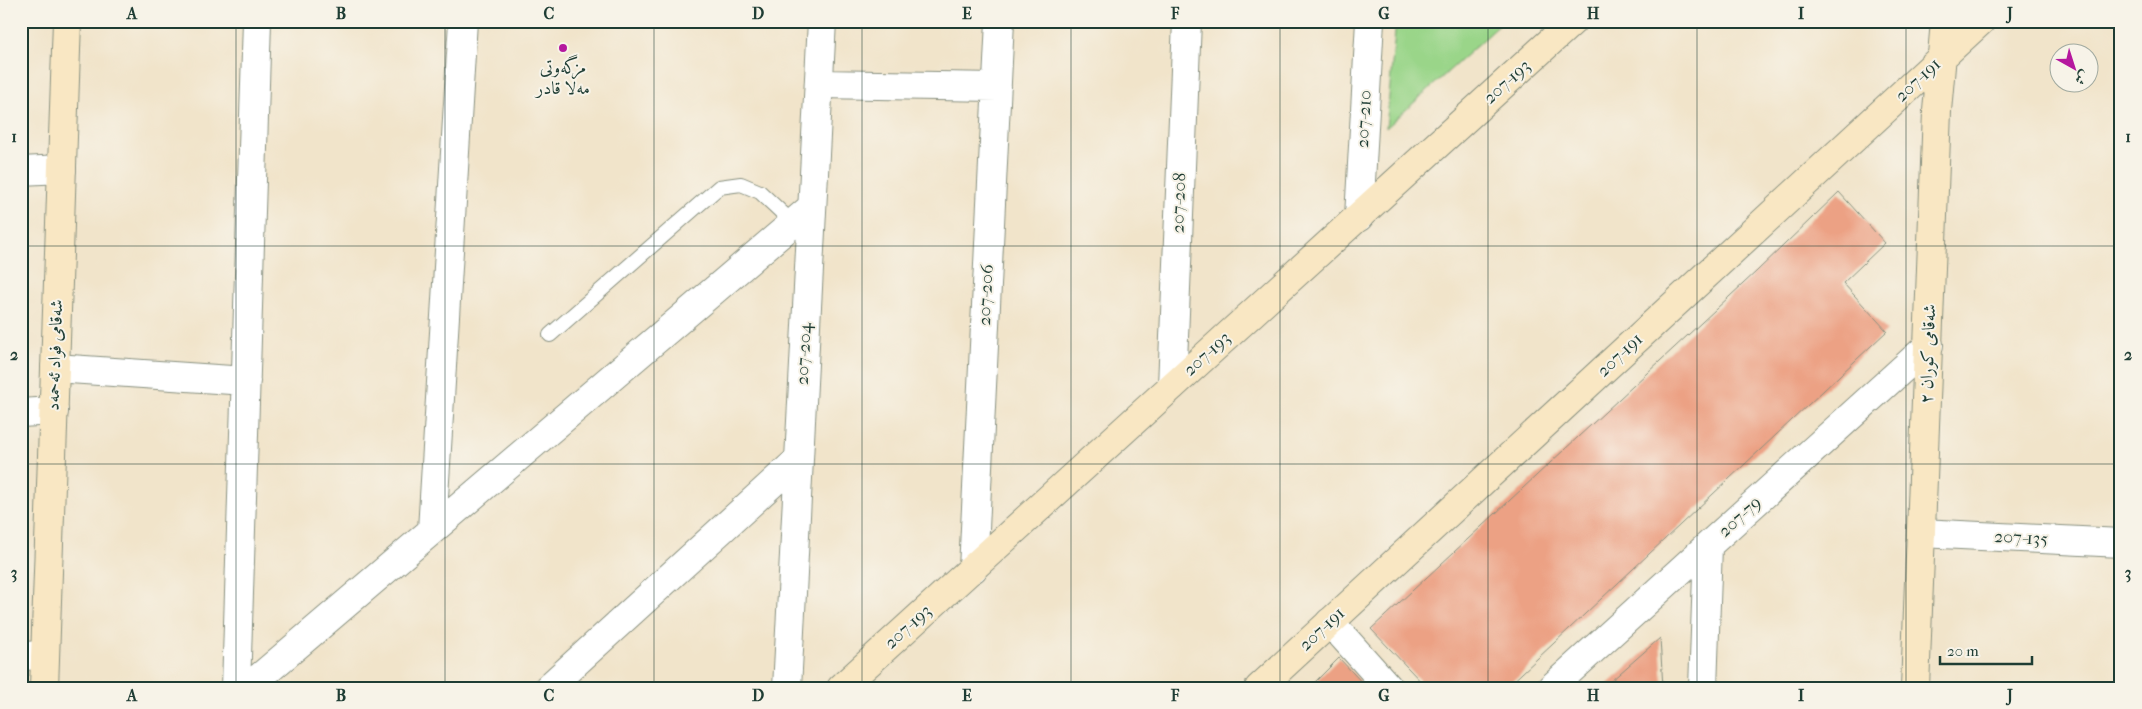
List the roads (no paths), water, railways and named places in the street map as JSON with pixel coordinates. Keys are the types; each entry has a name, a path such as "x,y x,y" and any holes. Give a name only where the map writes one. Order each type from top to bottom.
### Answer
{"street":[{"name":"شەقامی فواد ئەحمەد","path":"44,688 33,655 54,411 67,21"},
{"path":"236,688 257,21"},
{"path":"432,530 464,21"},
{"name":"207-204","path":"787,688 799,459 802,215 819,84 822,21"},
{"name":"207-206","path":"973,569 1000,21"},
{"name":"207-208","path":"1172,386 1186,21"},
{"name":"207-210","path":"1359,216 1370,21"},
{"name":"207-193","path":"841,688 1573,21"},
{"name":"شەقامی کوران ٢","path":"1915,688 1940,60 1945,21"},
{"name":"207-191","path":"1259,688 1981,21"},
{"path":"819,84 997,87"},
{"path":"21,171 62,169"},
{"path":"247,688 802,215"},
{"name":"207-79","path":"1552,688 1929,346"},
{"path":"55,368 246,381"},
{"path":"21,413 54,411"},
{"path":"548,688 799,459"},
{"name":"207-135","path":"1921,533 2121,543"},
{"path":"1703,688 1708,546"},
{"path":"1330,622 1389,688"}],"lane":[{"path":"550,335 719,187 741,184 802,215"}],"place":[{"name":"مزگەوتی مەلا قادر","path":"563,48"}]}
